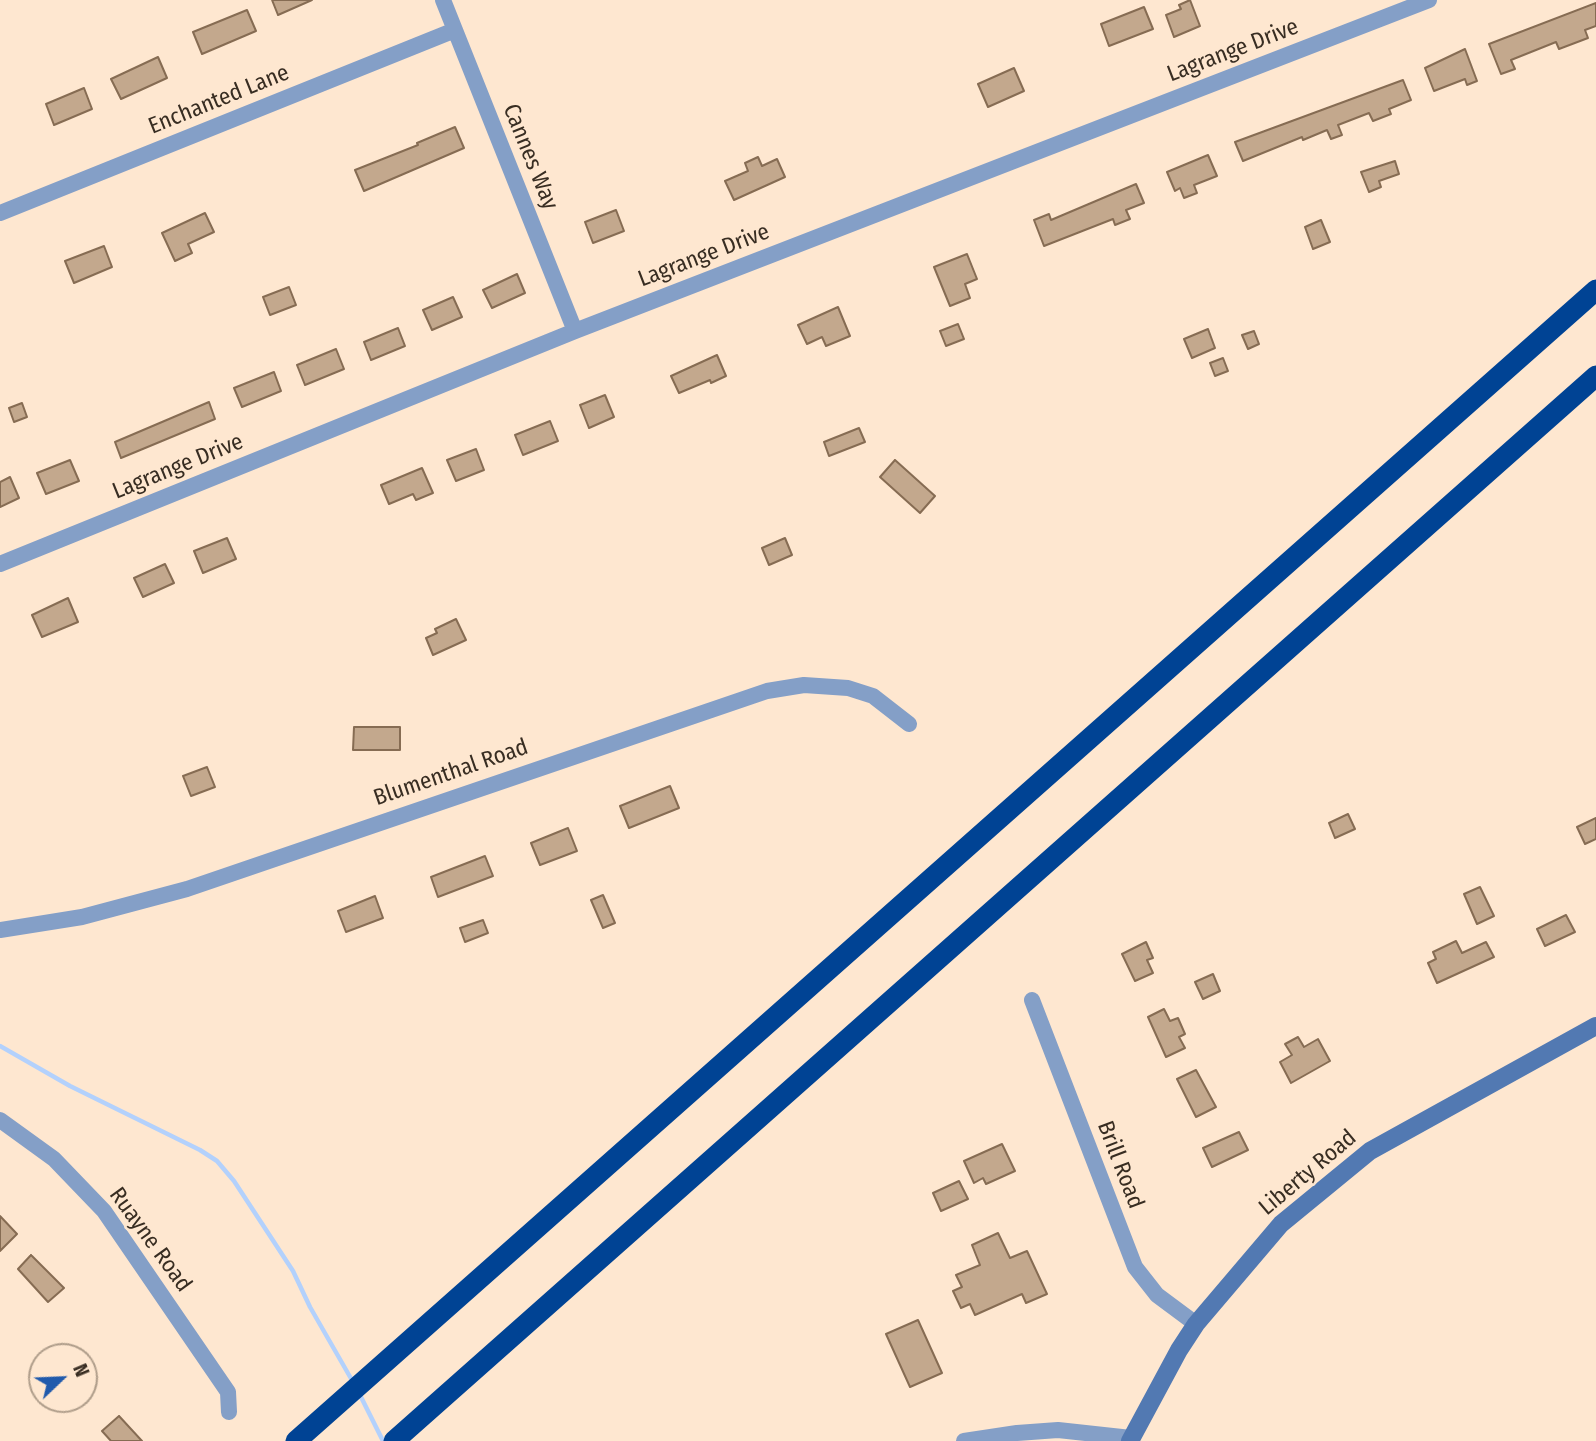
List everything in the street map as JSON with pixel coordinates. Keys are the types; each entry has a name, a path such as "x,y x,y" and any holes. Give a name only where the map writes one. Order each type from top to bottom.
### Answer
{"highway":[{"path":"296,1441 1596,290"},
{"path":"394,1441 1596,376"}],"street":[{"name":"Cannes Way","path":"443,0 575,331"},
{"name":"Lagrange Drive","path":"0,564 575,331 1429,0"},
{"name":"Enchanted Lane","path":"0,213 455,30"},
{"name":"Blumenthal Road","path":"0,930 75,918 187,889 766,691 804,685 848,688 873,696 909,724"},
{"name":"Brill Road","path":"1032,1000 1135,1267 1157,1295 1196,1324"},
{"name":"Liberty Road","path":"1130,1440 1196,1324 1281,1224 1370,1151 1596,1026"},
{"name":"Ruayne Road","path":"0,1120 54,1159 104,1211 228,1392 229,1412"},
{"path":"964,1441 1058,1430 1130,1440"}],"building":[{"path":"272,0 312,0 278,15"},
{"path":"1190,0 1200,26 1174,37 1166,15 1181,9 1179,5"},
{"path":"1596,3 1596,26 1585,30 1588,38 1559,49 1556,42 1511,60 1515,69 1501,74 1489,44"},
{"path":"1144,7 1153,29 1109,46 1101,24"},
{"path":"247,10 256,31 202,54 193,32"},
{"path":"1465,49 1477,81 1467,85 1465,79 1434,91 1425,68"},
{"path":"158,57 167,78 121,99 111,79"},
{"path":"1014,68 1024,91 988,107 978,84"},
{"path":"1403,80 1411,100 1389,109 1391,114 1373,121 1369,113 1338,125 1342,135 1331,139 1327,130 1243,161 1235,142"},
{"path":"84,88 92,109 54,125 46,104"},
{"path":"455,127 464,148 364,191 355,170"},
{"path":"1208,155 1217,176 1194,185 1197,193 1184,198 1180,188 1175,191 1167,172"},
{"path":"758,157 762,166 777,159 785,177 734,200 725,181 748,171 745,163"},
{"path":"1395,161 1399,174 1379,181 1381,187 1369,192 1361,172"},
{"path":"1136,184 1144,203 1126,210 1130,219 1115,225 1113,219 1044,246 1034,220 1049,214 1051,220"},
{"path":"616,210 624,231 593,243 585,222"},
{"path":"205,213 214,232 188,244 192,253 175,261 162,233"},
{"path":"1321,220 1330,242 1313,249 1305,227"},
{"path":"104,246 112,267 74,283 65,261"},
{"path":"967,254 977,279 965,284 970,298 950,306 934,267"},
{"path":"517,274 525,293 492,308 483,290"},
{"path":"289,287 296,305 270,315 263,297"},
{"path":"453,297 462,317 432,330 423,310"},
{"path":"838,307 850,336 826,346 822,337 807,344 798,325"},
{"path":"958,324 964,339 946,346 940,331"},
{"path":"398,328 405,346 371,360 364,342"},
{"path":"1208,329 1215,348 1192,358 1184,339"},
{"path":"1254,331 1259,344 1248,349 1242,335"},
{"path":"336,349 344,369 305,385 297,365"},
{"path":"717,355 726,376 679,393 671,376"},
{"path":"1223,358 1228,371 1215,376 1210,363"},
{"path":"274,372 281,391 242,407 234,388"},
{"path":"605,395 614,417 589,428 580,405"},
{"path":"209,402 215,419 121,458 115,442"},
{"path":"22,403 27,417 14,422 9,408"},
{"path":"550,421 558,441 523,455 515,435"},
{"path":"859,428 865,442 829,456 824,442"},
{"path":"476,449 484,470 456,481 447,460"},
{"path":"70,460 79,481 46,494 37,473"},
{"path":"895,460 935,496 920,513 880,477"},
{"path":"422,468 433,493 416,500 413,494 389,504 381,485"},
{"path":"10,477 19,498 0,507 0,482"},
{"path":"227,538 236,559 203,573 194,551"},
{"path":"785,538 792,555 769,565 762,548"},
{"path":"165,564 174,583 143,597 134,578"},
{"path":"68,598 78,622 42,637 32,615"},
{"path":"456,619 466,640 433,655 426,638 437,633 435,629"},
{"path":"354,727 400,727 400,750 353,750"},
{"path":"207,767 215,787 191,796 183,776"},
{"path":"670,786 679,808 629,828 620,806"},
{"path":"1348,814 1355,829 1335,838 1329,823"},
{"path":"1596,818 1596,839 1585,844 1577,827"},
{"path":"568,828 577,851 540,865 531,843"},
{"path":"485,856 493,876 438,897 431,877"},
{"path":"1480,887 1494,916 1477,924 1464,894"},
{"path":"603,895 615,923 603,928 591,900"},
{"path":"375,896 383,918 346,932 338,911"},
{"path":"1566,915 1575,932 1545,946 1537,929"},
{"path":"483,920 488,933 465,942 460,928"},
{"path":"1456,941 1462,953 1486,942 1494,957 1437,983 1428,963 1436,959 1433,952"},
{"path":"1146,942 1153,958 1147,960 1153,973 1135,981 1122,954"},
{"path":"1213,974 1220,991 1203,999 1195,982"},
{"path":"1164,1009 1170,1021 1178,1018 1185,1034 1179,1037 1185,1048 1166,1057 1148,1017"},
{"path":"1298,1037 1304,1047 1318,1039 1330,1061 1291,1083 1280,1062 1292,1055 1285,1044"},
{"path":"1196,1070 1216,1107 1196,1117 1177,1079"},
{"path":"1239,1132 1248,1150 1212,1167 1203,1148"},
{"path":"1002,1144 1015,1171 986,1184 983,1178 974,1183 964,1161"},
{"path":"959,1181 968,1199 941,1211 933,1193"},
{"path":"0,1216 17,1234 0,1251"},
{"path":"998,1233 1010,1258 1027,1251 1047,1294 1026,1303 1022,1294 975,1315 970,1304 961,1308 953,1291 962,1287 956,1275 980,1265 972,1245"},
{"path":"31,1255 64,1288 48,1302 18,1269"},
{"path":"918,1320 942,1373 910,1387 886,1334"},
{"path":"119,1416 142,1441 111,1441 102,1431"}],"waterway":[{"path":"0,1046 70,1086 217,1161 234,1181 293,1271 310,1307 353,1382"},
{"path":"359,1393 383,1441"}]}
